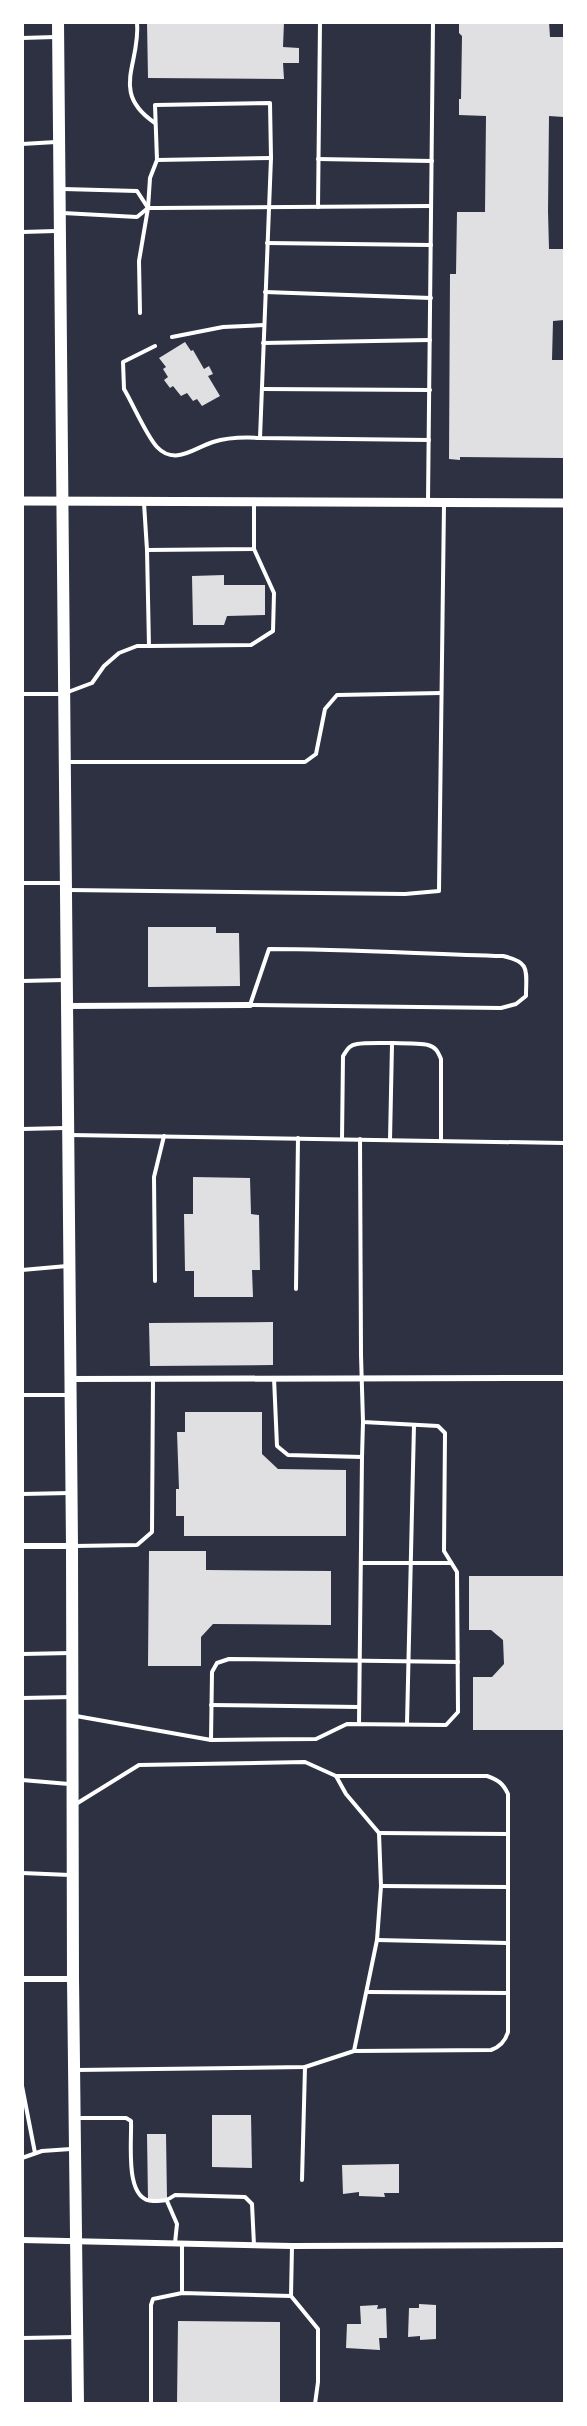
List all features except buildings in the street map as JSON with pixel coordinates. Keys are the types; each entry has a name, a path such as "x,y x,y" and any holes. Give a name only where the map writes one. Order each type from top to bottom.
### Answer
{"main road":[{"path":"58,22 68,980 73,1979 78,2403"}],"street":[{"path":"22,501 564,503"},
{"path":"68,1006 250,1005"},
{"path":"69,1379 564,1378"},
{"path":"22,1546 72,1546"},
{"path":"22,1979 73,1979"},
{"path":"22,2240 254,2246 564,2245"}],"lane":[{"path":"137,22 138,32 130,87 133,102 141,113 156,123"},
{"path":"318,207 320,22"},
{"path":"428,503 433,22"},
{"path":"22,38 58,37"},
{"path":"140,313 140,261 150,178 157,160 155,105 270,103 271,158 260,438"},
{"path":"22,144 59,142"},
{"path":"157,160 271,158"},
{"path":"318,159 432,161"},
{"path":"60,189 137,190 148,208"},
{"path":"61,213 137,217 148,208 431,206"},
{"path":"22,232 60,231"},
{"path":"267,243 431,245"},
{"path":"265,292 430,298"},
{"path":"172,337 223,327 264,325"},
{"path":"263,343 430,340"},
{"path":"155,346 123,362 122,379 124,389 156,446 166,454 184,455 211,442 236,437 429,440"},
{"path":"262,389 430,390"},
{"path":"144,502 149,646"},
{"path":"22,694 65,694 92,683 104,666 119,653 138,646 251,645 273,631 273,592 254,549 254,502"},
{"path":"22,883 67,887 393,894 439,891 444,503"},
{"path":"147,550 254,549"},
{"path":"65,762 305,762 316,754 325,709 337,695 441,693"},
{"path":"269,949 368,950 394,954 503,956 519,959 526,969 526,996 516,1004 501,1008 250,1005 269,949"},
{"path":"22,981 68,980"},
{"path":"342,1139 343,1056 348,1048 357,1043 428,1045 437,1050 441,1059 441,1141"},
{"path":"390,1140 392,1044"},
{"path":"22,1129 164,1136 564,1143"},
{"path":"155,1281 154,1177 164,1136"},
{"path":"296,1289 298,1138"},
{"path":"359,1724 363,1422 360,1139"},
{"path":"22,1270 69,1266"},
{"path":"274,1378 277,1446 288,1455 362,1456"},
{"path":"72,1546 137,1545 152,1532 153,1379"},
{"path":"22,1395 69,1395"},
{"path":"72,1715 211,1740 316,1739 347,1724 446,1725 458,1712 458,1572 444,1551 446,1433 438,1426 363,1422"},
{"path":"407,1724 414,1425"},
{"path":"22,1494 71,1493"},
{"path":"361,1563 452,1563"},
{"path":"22,1654 72,1653"},
{"path":"211,1740 212,1672 217,1663 229,1659 458,1662"},
{"path":"22,1698 72,1697"},
{"path":"211,1705 359,1707"},
{"path":"73,1806 139,1765 305,1762 336,1776 487,1776 503,1784 508,1794 508,2032 501,2045 491,2050 354,2051 305,2067 74,2070"},
{"path":"336,1776 346,1794 379,1833 381,1886 377,1940 354,2051"},
{"path":"22,1780 73,1784"},
{"path":"379,1833 507,1834"},
{"path":"22,1873 73,1876"},
{"path":"381,1886 507,1887"},
{"path":"377,1940 507,1943"},
{"path":"368,1992 507,1993"},
{"path":"302,2180 305,2067"},
{"path":"22,2086 35,2153"},
{"path":"75,2118 126,2118 131,2121 132,2185 138,2194 148,2201 167,2201 175,2195 245,2197 252,2204 254,2246"},
{"path":"22,2158 35,2153 75,2149"},
{"path":"167,2201 177,2224 182,2293"},
{"path":"292,2246 291,2296 318,2329 318,2382 315,2403"},
{"path":"151,2403 151,2305 153,2299 182,2293 291,2296"},
{"path":"22,2338 78,2337"}]}
